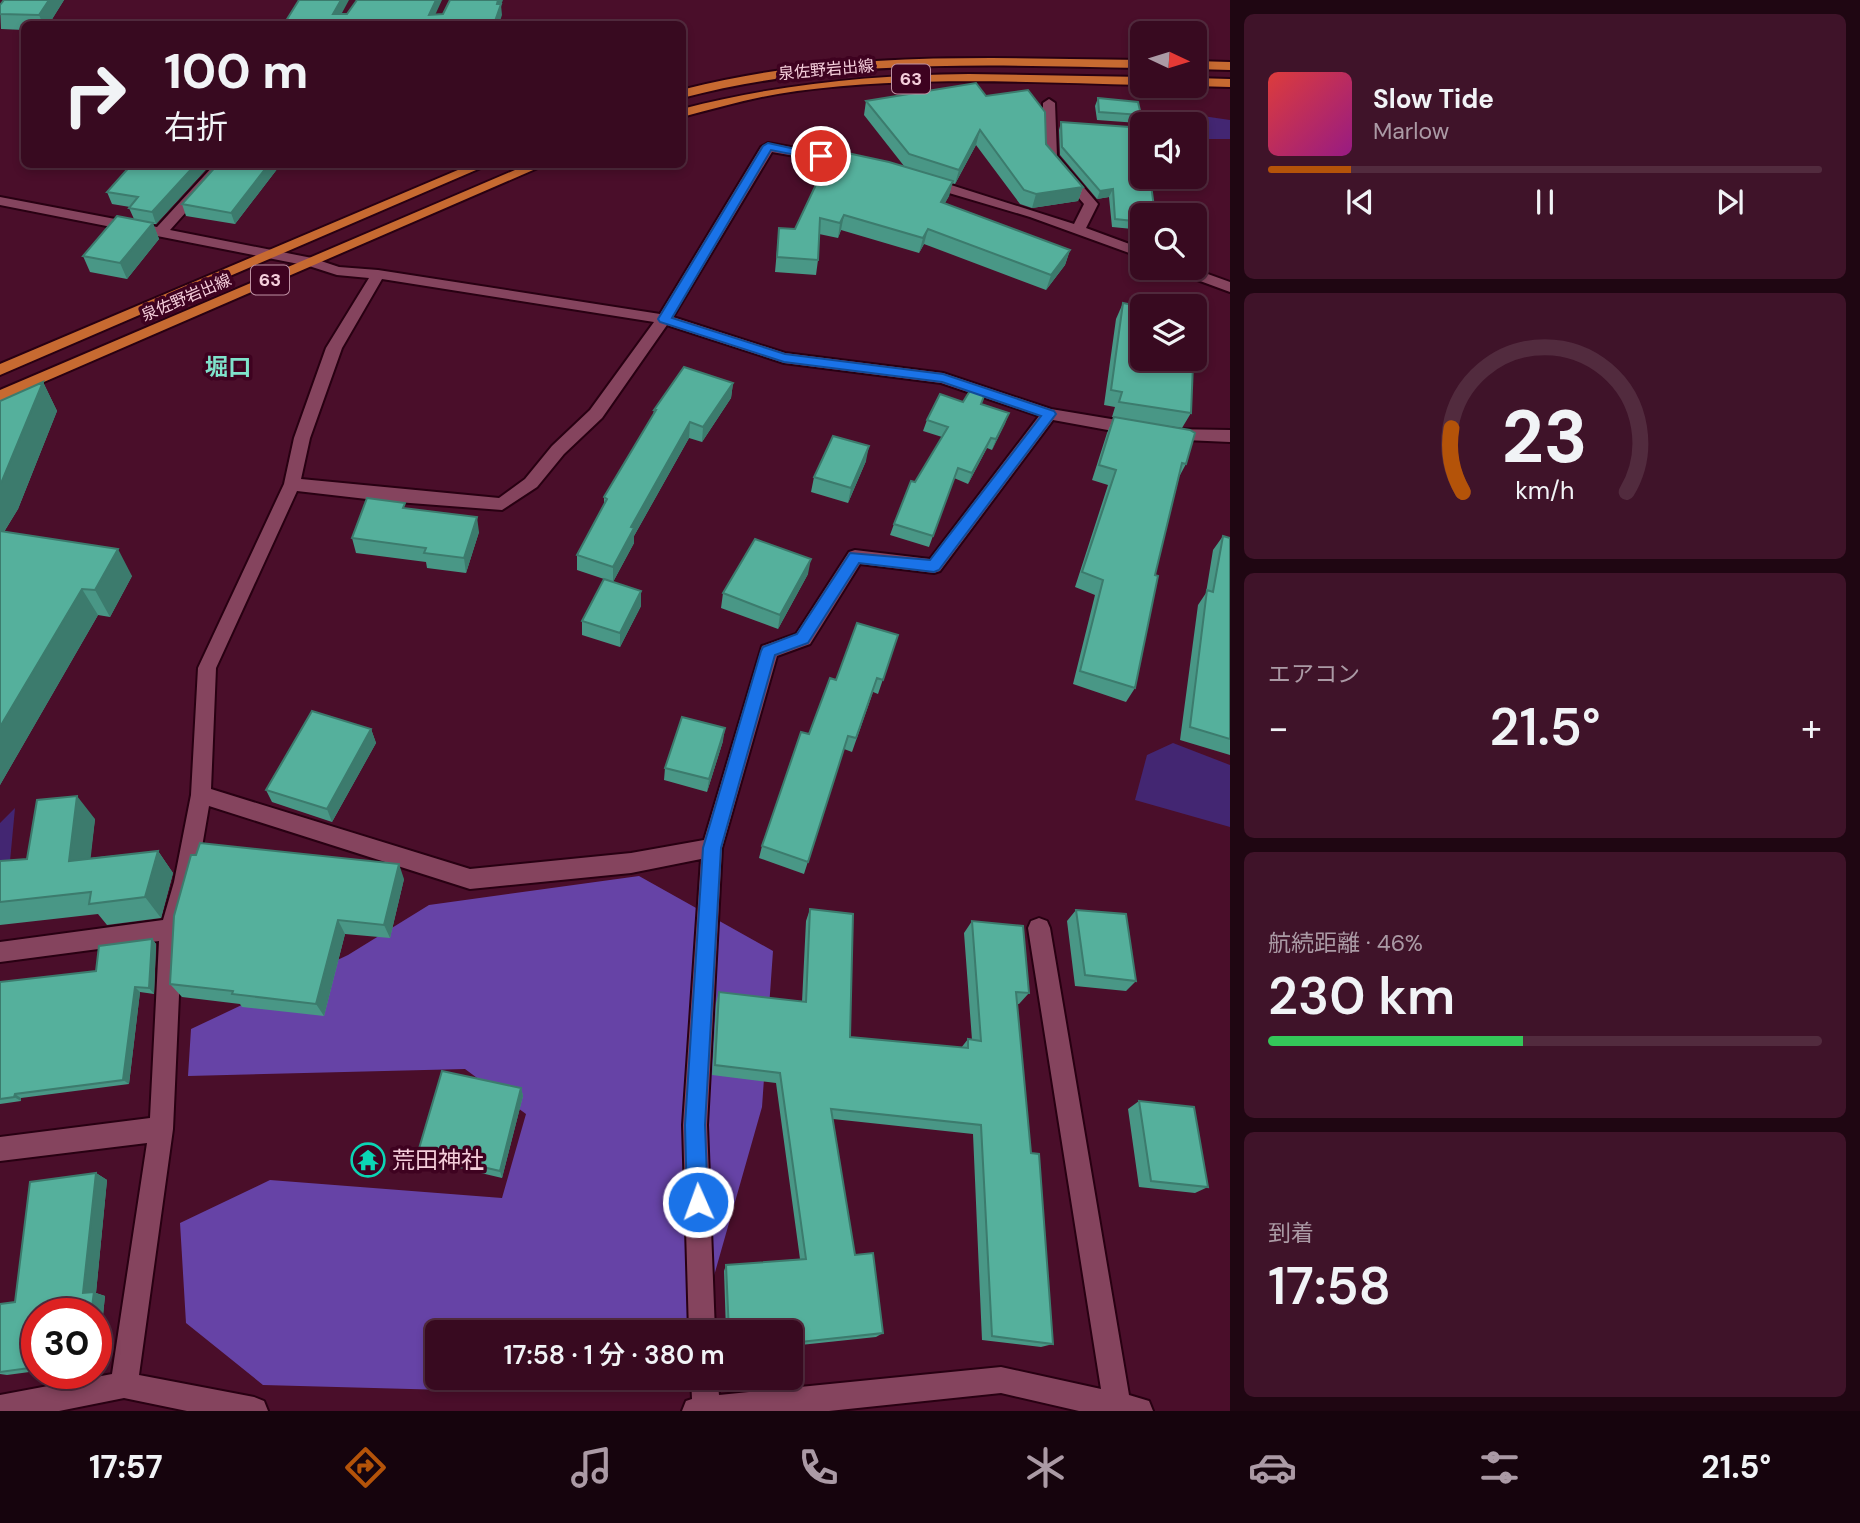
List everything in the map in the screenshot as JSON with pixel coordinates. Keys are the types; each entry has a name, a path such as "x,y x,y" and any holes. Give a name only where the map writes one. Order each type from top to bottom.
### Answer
{"main road":[{"name":"泉佐野岩出線","path":"686,93 779,72 870,64 1130,64"},
{"path":"1208,65 1230,66"},
{"name":"泉佐野岩出線","path":"686,112 780,90 925,78 1130,81"},
{"path":"1208,82 1230,83"},
{"name":"泉佐野岩出線","path":"0,370 475,168"},
{"name":"泉佐野岩出線","path":"0,396 532,168"}],"street":[{"path":"1049,103 1056,123 1050,158 1091,204 1078,230"},
{"path":"292,484 384,495 502,504 531,483 558,450 596,414 664,319 768,146 874,166"},
{"path":"160,232 219,168"},
{"path":"915,178 1035,214 1130,249"},
{"path":"0,201 312,262 337,271 378,274 664,319 784,358 943,378 1049,414 1177,437 1230,436"},
{"path":"124,1385 161,1129 171,929 185,882 201,794 207,668 292,484 302,438 334,348 378,274"},
{"path":"1207,279 1230,288"},
{"path":"702,1320 695,1125 712,848 769,651 803,639 855,557 934,566 1049,414"},
{"path":"201,794 470,879 631,863 712,848"},
{"path":"703,1390 702,1410 1001,1380 1128,1409 1039,928"},
{"path":"0,952 171,929"},
{"path":"0,1149 161,1129"},
{"path":"0,1409 124,1385 218,1407 254,1411"}],"shaded area":[{"path":"1207,117 1230,120 1230,139 1207,139"},
{"path":"1173,743 1230,765 1230,827 1135,800 1147,755"},
{"path":"15,808 9,872 0,874 0,823"},
{"path":"639,876 773,951 762,1107 701,1320 425,1320 425,1389 263,1385 186,1323 180,1223 270,1180 502,1198 526,1114 465,1069 188,1076 191,1029 348,955 429,905"}],"building":[{"path":"4,0 49,0 39,15 0,14 0,5"},
{"path":"299,0 341,0 333,14 347,14 357,0 436,0 429,15 443,14 450,0 498,0 497,4 501,4 495,21 286,21"},
{"path":"976,83 986,96 1028,90 1045,112 1046,144 1083,187 1036,194 1024,190 980,130 959,170 909,154 866,101"},
{"path":"1098,98 1138,102 1140,112 1130,112 1130,114 1099,112"},
{"path":"1061,122 1130,127 1130,189 1152,189 1153,203 1130,203 1130,221 1115,219 1113,189 1100,191 1062,147"},
{"path":"838,151 889,162 953,181 941,202 1070,250 1051,275 928,229 923,238 844,215 840,223 820,218 818,260 777,257 779,228 795,229 822,172 822,185"},
{"path":"128,168 192,168 152,212 129,208 138,197 107,192"},
{"path":"214,168 266,168 231,213 182,204"},
{"path":"117,216 153,223 120,263 83,256"},
{"path":"1123,303 1130,304 1130,371 1193,371 1191,413 1119,402 1122,392 1111,390"},
{"path":"684,367 733,383 703,427 690,422 631,527 634,528 613,567 577,555 607,499 604,497 654,410"},
{"path":"43,382 2,481 0,483 0,401"},
{"path":"971,389 984,396 981,404 1009,413 996,439 991,438 972,473 958,468 933,536 894,524 911,481 915,482 948,427 927,420 940,394 963,402"},
{"path":"1114,417 1195,433 1186,464 1182,463 1155,575 1158,576 1135,688 1080,671 1103,580 1082,572 1116,470 1099,465"},
{"path":"833,436 869,446 851,488 814,477"},
{"path":"367,498 405,503 403,508 477,517 464,558 424,553 426,548 352,538"},
{"path":"0,531 118,549 95,590 82,589 0,727"},
{"path":"1223,536 1230,538 1230,739 1190,727 1207,590 1213,592"},
{"path":"755,539 811,559 780,615 723,593"},
{"path":"604,579 641,591 620,633 582,621"},
{"path":"857,623 898,635 883,680 877,678 856,738 848,736 808,862 762,846 801,732 809,734 830,678 836,680"},
{"path":"312,711 371,729 327,809 266,790"},
{"path":"682,717 725,728 709,779 665,768"},
{"path":"77,796 69,861 158,851 145,897 89,904 91,892 0,902 0,861 27,859 37,800"},
{"path":"200,843 399,864 384,925 338,920 316,1004 170,984 174,916 191,855 196,855"},
{"path":"810,909 853,914 850,1037 968,1048 968,1039 981,1041 972,921 1023,926 1029,993 1016,992 1031,1153 1039,1154 1053,1344 992,1336 981,1125 831,1109 855,1255 873,1253 883,1333 803,1342 803,1320 728,1320 726,1265 806,1259 780,1073 715,1065 719,992 806,1002"},
{"path":"1076,910 1126,914 1136,981 1085,975"},
{"path":"152,939 149,988 135,987 123,1080 15,1094 14,1097 0,1099 0,982 96,971 99,946"},
{"path":"442,1071 521,1088 500,1171 418,1152"},
{"path":"1139,1101 1194,1107 1208,1187 1151,1181"},
{"path":"96,1173 83,1293 94,1292 93,1298 21,1298 21,1369 0,1372 0,1304 15,1302 30,1182"}],"place":[{"name":"荒田神社","path":"368,1160"}],"district":[{"name":"堀口","path":"228,367"}],"route":[{"path":"698,1202 695,1125 712,848 769,651 803,639 855,557 934,566 1049,414 943,378 784,358 664,319 768,146 821,156"}]}
